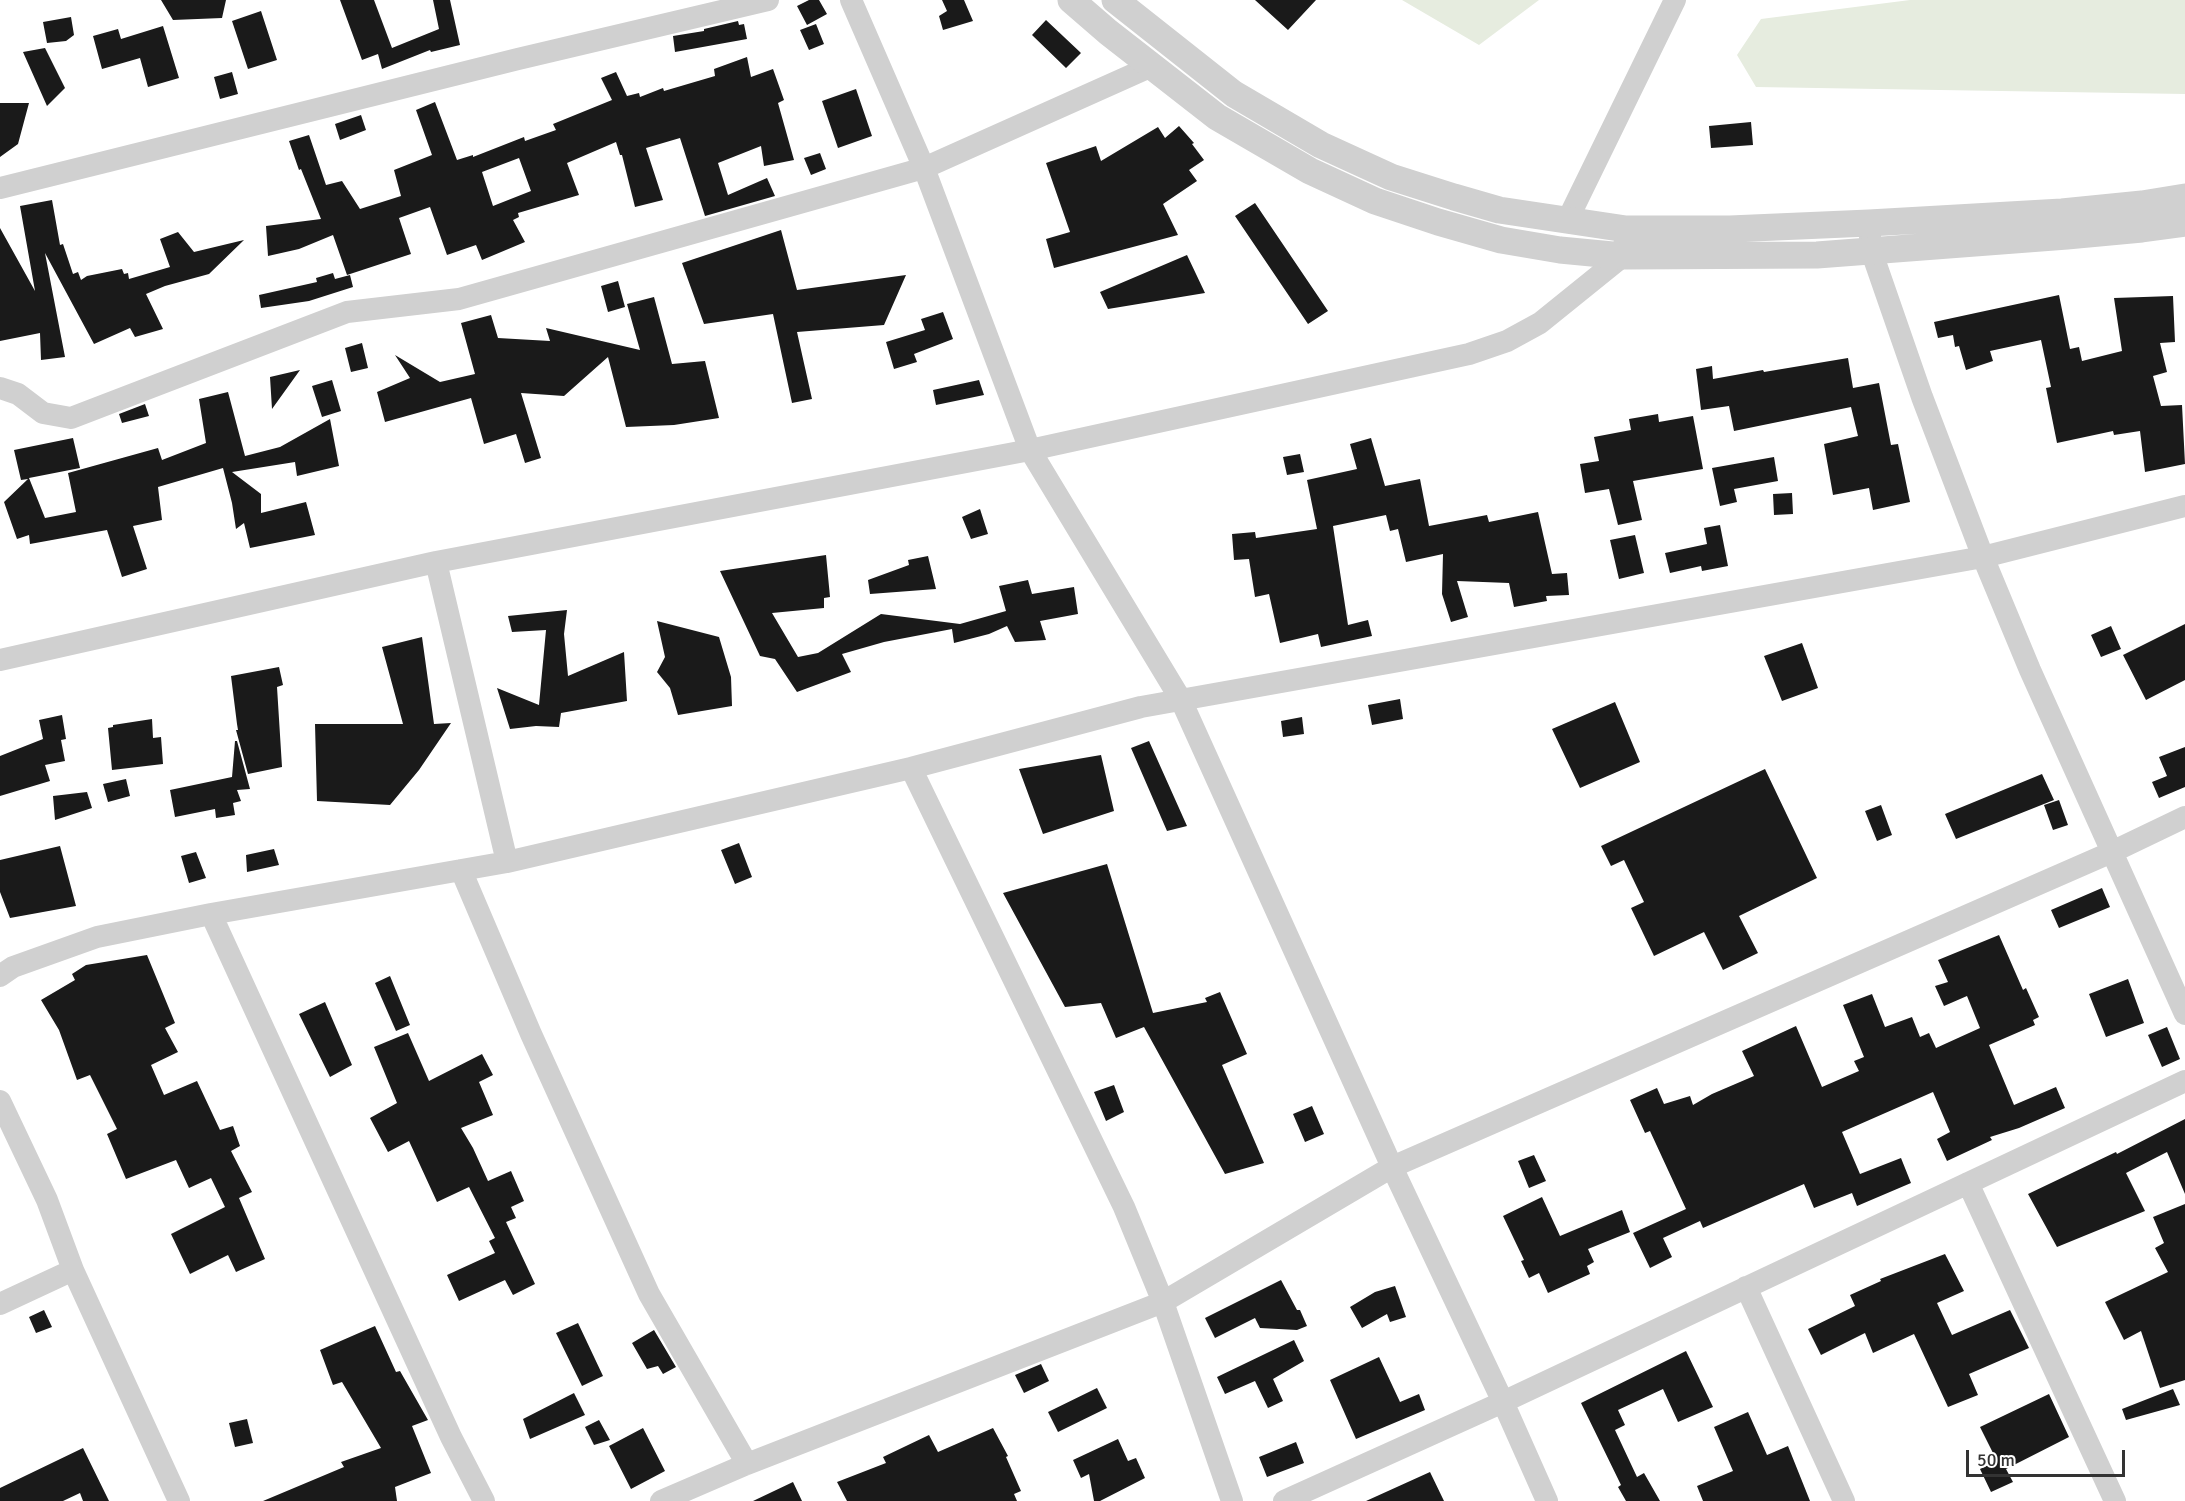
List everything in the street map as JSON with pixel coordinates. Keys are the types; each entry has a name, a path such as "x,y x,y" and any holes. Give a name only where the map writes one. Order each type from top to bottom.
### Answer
{"street":[{"path":"0,188 518,58 768,0"},
{"path":"851,0 924,168 1030,450 1181,700 1392,1167 1547,1501"},
{"path":"1071,0 1217,117 1310,171 1375,201 1501,240 1560,250 1623,256 1807,255 2142,229 2185,223"},
{"path":"1115,0 1234,94 1321,145 1391,177 1499,210 1626,229 1730,229 2062,212 2185,197"},
{"path":"1567,221 1675,0"},
{"path":"0,388 18,394 43,413 71,418 347,312 459,299 924,168 1152,66"},
{"path":"1869,223 1871,250 1922,397 1983,557 2030,670 2185,1014"},
{"path":"0,660 436,562 1030,450 1469,354 1507,341 1540,323 1623,256 1626,229"},
{"path":"0,976 13,967 97,937 211,914 507,862 911,768 1141,707 1983,557 2185,506"},
{"path":"436,562 507,862"},
{"path":"911,768 1124,1207 1163,1302 1232,1501"},
{"path":"660,1501 747,1464 1163,1302 1392,1167 2112,852 2185,817"},
{"path":"461,870 531,1034 649,1294 747,1464"},
{"path":"211,914 446,1426 484,1501"},
{"path":"1284,1501 1503,1402 2185,1081"},
{"path":"0,1101 47,1200 73,1270 180,1501"},
{"path":"1968,1183 2115,1501"},
{"path":"0,1304 73,1270"},
{"path":"1746,1287 1844,1501"}],"shaded area":[{"path":"1402,0 1539,0 1479,45"},
{"path":"1910,0 2185,0 2185,94 1756,87 1737,55 1761,19"}],"building":[{"path":"161,0 226,0 222,18 173,20"},
{"path":"340,0 374,0 392,48 439,29 433,0 450,0 460,45 431,52 430,50 382,69 378,54 362,60"},
{"path":"809,0 819,0 827,14 807,25 797,6"},
{"path":"942,0 964,0 973,21 943,30 939,16 947,11"},
{"path":"1255,0 1316,0 1288,30"},
{"path":"261,11 277,60 248,69 232,21"},
{"path":"71,17 74,35 66,41 47,43 43,22"},
{"path":"1046,20 1081,53 1066,68 1032,35"},
{"path":"738,21 739,25 744,24 747,39 675,52 673,36 704,31 704,29"},
{"path":"816,24 824,44 809,50 800,30"},
{"path":"163,26 179,78 148,87 140,58 102,69 93,36 118,29 121,39"},
{"path":"45,48 65,88 47,106 23,52"},
{"path":"747,57 751,77 773,69 784,100 778,103 794,160 764,166 761,146 718,163 728,195 767,178 775,196 705,216 680,138 646,148 663,200 635,207 622,155 620,155 616,142 567,163 579,195 518,213 519,217 513,220 525,242 482,260 476,245 447,255 430,207 399,218 411,254 347,275 333,235 299,249 268,256 266,226 321,219 289,141 309,135 326,185 342,181 360,209 401,196 394,170 432,155 416,110 435,102 457,160 473,155 473,157 524,137 525,141 556,130 553,124 612,100 601,78 616,72 627,96 639,93 640,97 663,88 664,91 715,76 714,69","holes":["519,158 531,191 493,206 482,172"]},
{"path":"232,72 238,94 220,99 214,77"},
{"path":"856,89 872,136 838,148 822,101"},
{"path":"0,103 29,103 18,144 0,157"},
{"path":"361,115 366,130 340,140 335,124"},
{"path":"1751,122 1753,145 1711,148 1709,126"},
{"path":"1179,126 1194,143 1192,144 1204,160 1189,170 1197,181 1163,204 1178,235 1054,268 1046,239 1070,232 1046,163 1096,146 1101,161 1158,127 1165,138"},
{"path":"820,153 826,169 811,175 804,158"},
{"path":"52,200 60,245 63,244 73,274 78,272 81,280 87,276 122,269 124,274 128,273 129,279 170,267 160,239 178,232 194,252 244,240 209,274 165,286 146,294 163,329 135,337 130,328 94,344 45,253 65,357 41,360 40,333 0,341 0,228 35,291 20,206"},
{"path":"1255,203 1328,311 1308,324 1235,216"},
{"path":"781,230 797,290 906,275 884,325 797,332 812,399 792,403 773,314 704,324 682,263"},
{"path":"1187,255 1205,293 1108,309 1100,292"},
{"path":"333,273 335,279 350,275 353,287 309,301 261,308 259,295 317,282 316,278"},
{"path":"618,281 625,307 608,312 601,286"},
{"path":"2059,295 2070,349 2079,347 2082,361 2122,351 2114,298 2173,296 2175,342 2160,343 2167,372 2153,376 2161,406 2182,405 2185,464 2145,472 2140,431 2114,435 2113,431 2057,443 2046,388 2051,387 2041,340 1990,351 1993,361 1966,370 1959,346 1955,347 1953,335 1938,338 1934,322"},
{"path":"654,297 672,364 705,361 719,418 674,425 626,427 608,357 564,396 521,393 541,458 525,463 516,434 484,444 471,398 385,422 377,392 410,378 395,355 440,382 475,374 461,323 491,315 498,338 550,341 546,328 640,350 627,304"},
{"path":"943,312 953,339 914,354 917,362 894,369 886,342 925,330 921,319"},
{"path":"362,343 368,368 351,372 345,348"},
{"path":"1848,358 1853,388 1879,383 1891,445 1898,444 1910,502 1873,510 1869,488 1833,495 1824,444 1858,436 1851,407 1734,431 1729,406 1701,410 1696,369 1712,366 1713,379"},
{"path":"300,370 272,409 270,377"},
{"path":"332,380 341,411 322,417 312,386"},
{"path":"979,380 984,395 936,405 933,390"},
{"path":"228,392 245,456 280,447 330,419 339,466 297,476 295,462 232,472 261,494 261,513 306,502 315,535 250,548 244,523 236,529 223,468 158,487 162,520 133,526 147,569 122,577 107,530 30,544 29,535 17,539 4,502 28,479 21,480 14,450 73,438 80,468 29,478 45,518 76,512 68,473 158,448 162,460 206,443 199,399"},
{"path":"145,404 149,416 122,423 119,414"},
{"path":"1658,414 1659,422 1693,416 1703,469 1633,481 1642,520 1618,525 1609,489 1585,493 1580,464 1599,461 1594,437 1631,430 1629,419"},
{"path":"1371,438 1385,486 1420,479 1429,526 1487,515 1489,522 1538,512 1552,574 1567,573 1569,595 1546,596 1547,601 1514,607 1509,583 1457,581 1468,617 1451,622 1442,594 1443,554 1406,562 1398,529 1390,531 1386,515 1333,526 1348,625 1368,620 1372,636 1321,647 1318,634 1280,643 1269,594 1255,597 1249,559 1234,560 1232,534 1255,532 1256,538 1317,529 1307,480 1357,469 1350,444"},
{"path":"1300,454 1304,472 1287,475 1283,457"},
{"path":"1774,457 1778,481 1734,489 1737,502 1720,506 1712,468"},
{"path":"1792,493 1793,514 1774,515 1773,494"},
{"path":"980,509 988,534 971,539 962,517"},
{"path":"1720,525 1728,566 1702,571 1701,566 1670,573 1665,553 1707,544 1704,528"},
{"path":"1635,535 1644,573 1619,579 1610,540"},
{"path":"826,555 830,597 824,598 824,608 772,613 798,657 818,653 881,614 960,624 1006,611 999,586 1028,580 1032,594 1074,587 1078,614 1040,621 1046,640 1015,642 1007,626 989,634 954,643 952,629 884,642 842,654 851,672 797,692 775,659 760,656 720,571"},
{"path":"928,556 936,589 870,594 868,580 909,565 908,560"},
{"path":"567,610 564,634 568,676 624,652 627,701 561,713 559,727 536,726 510,729 497,688 539,705 546,630 512,632 508,616"},
{"path":"657,621 719,637 731,677 732,706 678,715 670,688 657,672 665,657"},
{"path":"2185,624 2185,680 2146,700 2123,655"},
{"path":"2111,626 2121,649 2101,657 2091,635"},
{"path":"422,637 434,724 451,723 419,770 390,805 317,801 315,724 403,724 382,647"},
{"path":"1802,643 1818,688 1782,701 1764,656"},
{"path":"279,667 283,685 277,687 282,767 248,774 236,730 238,730 231,676"},
{"path":"1400,699 1403,719 1372,725 1368,705"},
{"path":"1615,702 1640,762 1580,788 1552,729"},
{"path":"62,715 66,739 61,740 65,761 45,765 50,781 0,796 0,756 43,739 39,720"},
{"path":"1302,717 1304,734 1283,737 1281,721"},
{"path":"152,719 153,738 161,737 163,764 112,770 108,728 113,725"},
{"path":"235,741 237,741 250,789 237,790 241,801 233,803 235,815 216,818 215,809 175,817 170,790 232,777"},
{"path":"1149,741 1187,826 1167,831 1131,748"},
{"path":"2185,747 2185,787 2159,798 2152,782 2167,776 2159,757"},
{"path":"1101,755 1114,811 1043,834 1019,769"},
{"path":"1765,769 1817,878 1739,916 1758,953 1723,970 1704,932 1654,956 1631,908 1644,902 1624,860 1611,866 1601,846"},
{"path":"2042,774 2054,800 1956,839 1945,814"},
{"path":"126,779 130,796 108,802 103,784"},
{"path":"87,792 92,808 55,820 53,796"},
{"path":"2059,800 2068,825 2053,830 2044,805"},
{"path":"1881,805 1892,835 1877,841 1865,811"},
{"path":"739,843 752,877 735,884 721,850"},
{"path":"60,846 76,906 10,918 0,892 0,860"},
{"path":"274,849 279,865 247,872 246,855"},
{"path":"196,852 206,878 189,883 181,856"},
{"path":"1107,864 1153,1013 1207,1002 1205,998 1220,992 1247,1054 1222,1065 1264,1163 1225,1174 1144,1027 1116,1038 1101,1003 1065,1007 1003,893"},
{"path":"2102,888 2110,907 2059,928 2051,910"},
{"path":"1999,935 2023,990 2026,988 2039,1017 2033,1020 2035,1025 1989,1045 2014,1105 2056,1087 2065,1108 2019,1128 1990,1137 1992,1140 1947,1161 1937,1139 1950,1132 1933,1092 1842,1132 1860,1174 1901,1158 1911,1183 1857,1206 1852,1193 1814,1208 1804,1184 1703,1228 1700,1221 1663,1238 1672,1257 1650,1268 1633,1233 1686,1209 1650,1131 1645,1133 1630,1100 1657,1088 1664,1104 1690,1096 1693,1105 1754,1076 1742,1051 1796,1026 1822,1087 1859,1071 1854,1061 1864,1057 1843,1005 1872,994 1885,1027 1912,1017 1920,1037 1929,1033 1936,1048 1980,1028 1967,996 1944,1006 1935,986 1948,982 1938,960"},
{"path":"147,955 175,1023 165,1028 178,1052 151,1065 164,1095 197,1081 220,1130 233,1126 240,1146 231,1151 252,1192 239,1198 265,1259 236,1272 228,1255 190,1274 171,1234 225,1207 211,1178 189,1188 176,1160 126,1179 107,1134 117,1129 90,1075 77,1080 59,1030 41,1000 75,980 72,974 86,965"},
{"path":"390,976 410,1025 396,1031 375,983"},
{"path":"2128,979 2144,1023 2106,1037 2089,994"},
{"path":"325,1002 352,1065 330,1077 299,1014"},
{"path":"2167,1027 2180,1059 2162,1067 2148,1035"},
{"path":"408,1033 429,1081 482,1054 493,1075 479,1082 493,1115 461,1128 488,1181 511,1171 524,1201 511,1207 516,1218 506,1222 535,1284 513,1295 505,1280 459,1301 447,1275 495,1253 489,1241 495,1238 469,1187 437,1202 409,1141 388,1152 370,1118 397,1103 374,1047"},
{"path":"1114,1085 1124,1112 1106,1121 1094,1092"},
{"path":"1312,1106 1324,1134 1305,1142 1293,1114"},
{"path":"2185,1119 2185,1194 2167,1152 2126,1173 2145,1211 2057,1247 2028,1194 2116,1152 2117,1154"},
{"path":"1534,1155 1546,1181 1529,1188 1518,1161"},
{"path":"1542,1197 1560,1236 1622,1210 1630,1232 1588,1249 1594,1262 1587,1266 1590,1274 1548,1293 1539,1273 1529,1278 1521,1261 1524,1260 1503,1216"},
{"path":"2185,1204 2185,1380 2160,1388 2141,1331 2124,1340 2105,1302 2168,1272 2155,1248 2164,1243 2153,1217"},
{"path":"1945,1254 1964,1291 1937,1303 1952,1335 2010,1310 2029,1348 1969,1374 1978,1395 1948,1407 1914,1334 1873,1353 1865,1333 1821,1355 1808,1329 1855,1306 1850,1295 1881,1281 1880,1279"},
{"path":"1281,1280 1307,1326 1297,1330 1260,1328 1255,1318 1215,1338 1205,1318"},
{"path":"1395,1286 1406,1317 1390,1322 1387,1314 1362,1328 1350,1307 1375,1292"},
{"path":"44,1310 52,1327 36,1333 29,1317"},
{"path":"578,1323 603,1376 582,1386 556,1333"},
{"path":"375,1326 396,1372 400,1371 428,1420 412,1426 431,1473 395,1487 397,1501 263,1501 344,1467 341,1462 381,1448 342,1382 333,1385 320,1350"},
{"path":"654,1330 676,1367 663,1374 658,1366 647,1369 632,1343"},
{"path":"1294,1340 1304,1361 1273,1379 1283,1401 1268,1408 1255,1381 1225,1394 1217,1377"},
{"path":"1686,1351 1713,1407 1678,1422 1663,1389 1618,1410 1625,1425 1615,1430 1637,1477 1644,1473 1660,1501 1626,1501 1618,1487 1621,1485 1581,1403"},
{"path":"1379,1357 1400,1402 1419,1394 1425,1410 1356,1439 1330,1380"},
{"path":"1041,1364 1049,1381 1024,1393 1015,1375"},
{"path":"1097,1388 1107,1408 1058,1432 1048,1412"},
{"path":"2173,1389 2180,1405 2126,1420 2122,1409"},
{"path":"574,1393 585,1415 530,1439 523,1419"},
{"path":"2049,1394 2069,1437 2006,1469 2013,1482 1991,1492 1980,1469 1997,1461 1980,1427"},
{"path":"1748,1412 1767,1455 1788,1446 1810,1501 1703,1501 1697,1486 1733,1471 1714,1427"},
{"path":"247,1419 253,1443 235,1447 229,1423"},
{"path":"599,1420 610,1440 594,1445 585,1427"},
{"path":"643,1428 665,1471 631,1489 609,1446"},
{"path":"993,1428 1008,1456 1006,1457 1021,1491 1014,1494 1017,1501 847,1501 837,1482 886,1463 883,1457 929,1435 938,1452"},
{"path":"1118,1439 1128,1461 1136,1458 1145,1478 1100,1501 1094,1501 1089,1474 1081,1478 1073,1460"},
{"path":"1296,1442 1304,1463 1267,1477 1259,1457"},
{"path":"83,1448 109,1501 83,1501 80,1493 63,1501 0,1501 0,1488"},
{"path":"1430,1472 1444,1501 1366,1501"},
{"path":"793,1482 802,1501 753,1501"}]}
